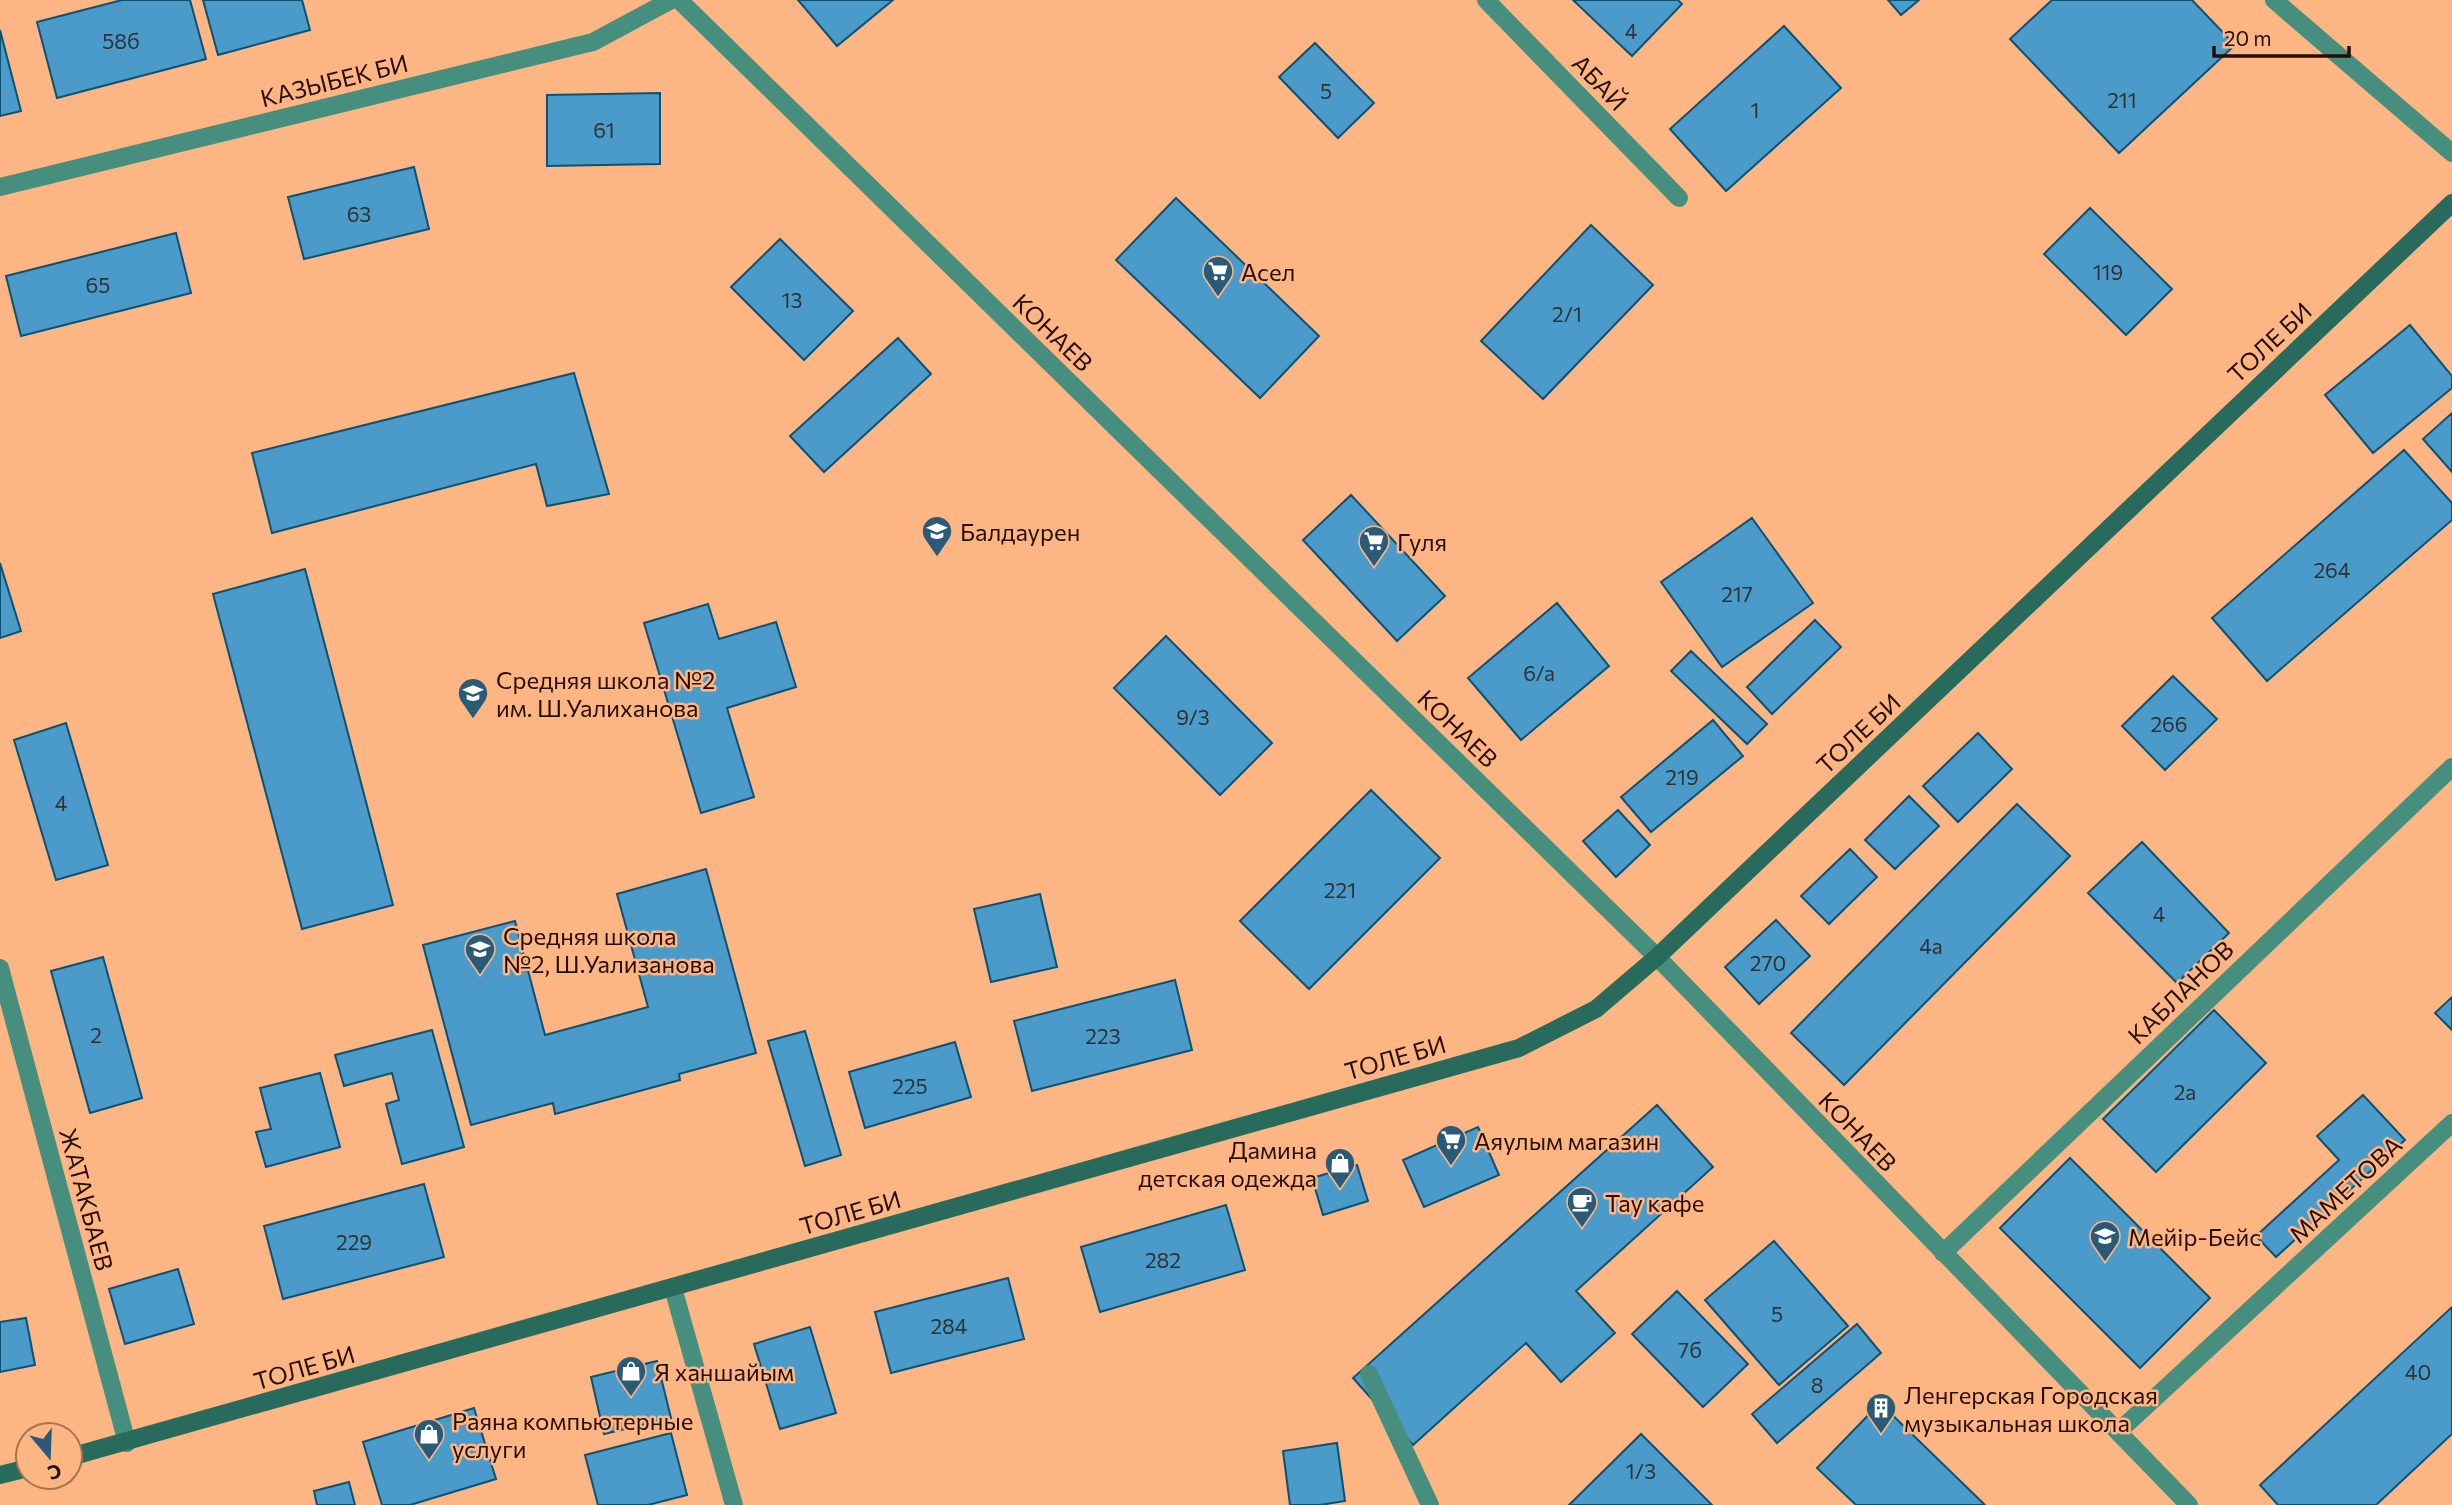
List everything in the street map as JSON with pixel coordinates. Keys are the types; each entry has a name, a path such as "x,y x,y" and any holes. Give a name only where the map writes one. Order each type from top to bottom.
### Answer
{"main road":[{"name":"ТОЛЕ БИ","path":"84,1454 1519,1048 1596,1009 1657,957 2452,202"}],"street":[{"name":"КАЗЫБЕК БИ","path":"0,187 593,42 671,0"},
{"name":"КОНАЕВ","path":"679,0 1657,957 2189,1505"},
{"name":"АБАЙ","path":"1486,0 1679,198"},
{"path":"2274,0 2452,153"},
{"name":"КАБЛАНОВ","path":"1942,1253 2452,767"},
{"name":"ЖАТАКБАЕВ","path":"0,968 127,1443"},
{"name":"МАМЕТОВА","path":"2118,1432 2452,1123"},
{"path":"673,1288 734,1505"},
{"path":"1369,1374 1430,1505"}],"building":[{"path":"122,0 190,0 206,59 57,98 37,22"},
{"path":"203,0 302,0 310,30 218,55"},
{"path":"798,0 893,0 837,46"},
{"path":"1573,0 1678,0 1682,4 1632,56"},
{"path":"1888,0 1919,0 1901,15"},
{"path":"2052,0 2192,0 2235,45 2119,153 2010,39"},
{"path":"1784,26 1841,88 1726,191 1670,129"},
{"path":"0,30 21,111 0,116"},
{"path":"1315,43 1374,103 1338,138 1279,77"},
{"path":"660,93 660,164 547,166 547,95"},
{"path":"414,167 429,229 304,259 288,197"},
{"name":"Асел","path":"1176,198 1319,336 1260,398 1116,260"},
{"path":"2090,208 2172,289 2126,335 2044,254"},
{"path":"1591,225 1653,285 1543,399 1481,341"},
{"path":"176,233 191,293 21,336 6,276"},
{"path":"780,239 853,311 804,360 731,287"},
{"path":"2410,325 2452,376 2452,388 2373,453 2325,395"},
{"path":"898,338 931,374 824,472 790,436"},
{"path":"574,373 609,494 547,506 536,464 272,533 252,453"},
{"path":"2452,413 2452,472 2423,439"},
{"path":"2404,450 2452,503 2452,520 2267,681 2212,618"},
{"name":"Гуля","path":"1351,495 1445,596 1397,641 1303,540"},
{"path":"1752,518 1813,603 1722,667 1661,582"},
{"path":"0,563 21,631 0,638"},
{"path":"305,569 393,905 302,929 213,594"},
{"path":"1557,603 1609,666 1521,740 1468,678"},
{"path":"708,604 719,639 776,622 796,687 727,708 754,797 701,813 644,623"},
{"path":"1815,620 1841,647 1772,714 1747,687"},
{"path":"1166,636 1272,743 1220,795 1114,688"},
{"path":"1691,651 1767,724 1747,744 1671,671"},
{"path":"2173,676 2217,719 2165,770 2122,726"},
{"path":"1713,720 1743,756 1651,832 1621,797"},
{"path":"66,723 108,865 56,880 14,740"},
{"path":"1978,733 2012,769 1958,822 1923,786"},
{"path":"1371,790 1440,858 1309,989 1240,921"},
{"path":"1909,796 1939,826 1895,869 1865,840"},
{"path":"2017,804 2070,856 1844,1085 1791,1033"},
{"path":"1618,810 1650,845 1616,877 1583,841"},
{"path":"2142,842 2229,933 2177,983 2088,893"},
{"path":"1850,849 1877,877 1829,924 1801,896"},
{"name":"Средняя школа №2, Ш.Уализанова","path":"706,869 756,1053 679,1074 680,1080 555,1114 553,1103 471,1125 423,945 515,921 545,1035 648,1007 617,894"},
{"path":"1040,894 1057,967 991,982 974,909"},
{"path":"1776,920 1810,956 1759,1004 1725,967"},
{"path":"103,957 142,1098 90,1113 51,971"},
{"path":"1175,980 1192,1050 1032,1091 1014,1021"},
{"path":"2452,997 2452,1030 2435,1013"},
{"path":"2214,1010 2266,1063 2156,1172 2103,1119"},
{"path":"432,1030 464,1147 402,1164 386,1104 399,1100 392,1073 344,1086 335,1055"},
{"path":"805,1031 841,1155 805,1166 768,1041"},
{"path":"955,1042 971,1097 865,1128 849,1072"},
{"path":"320,1073 340,1147 266,1167 256,1132 271,1129 260,1088"},
{"path":"2363,1095 2405,1140 2276,1257 2256,1236 2339,1160 2317,1136"},
{"name":"Тау кафе","path":"1657,1105 1713,1167 1576,1291 1615,1333 1561,1382 1526,1343 1413,1445 1353,1378"},
{"name":"Аяулым магазин","path":"1478,1127 1499,1175 1424,1207 1403,1160"},
{"name":"Мейір-Бейс","path":"2070,1158 2210,1298 2140,1368 2000,1228"},
{"name":"Дамина детская одежда","path":"1357,1165 1368,1201 1323,1215 1312,1178"},
{"path":"424,1184 444,1257 283,1299 264,1226"},
{"path":"1226,1205 1245,1270 1100,1312 1081,1247"},
{"path":"1774,1241 1848,1326 1779,1385 1705,1300"},
{"path":"178,1269 194,1324 125,1344 109,1289"},
{"path":"1008,1278 1024,1339 891,1373 875,1312"},
{"path":"1677,1291 1748,1364 1703,1407 1632,1334"},
{"path":"2452,1307 2452,1434 2376,1505 2278,1505 2260,1485"},
{"path":"26,1318 35,1365 0,1372 0,1322"},
{"path":"1857,1324 1881,1353 1777,1443 1752,1414"},
{"path":"810,1327 836,1413 780,1429 754,1344"},
{"name":"Я ханшайым","path":"657,1361 671,1418 604,1434 591,1377"},
{"name":"Ленгерская Городская музыкальная школа","path":"1880,1403 1985,1505 1856,1505 1817,1468"},
{"name":"Раяна компьютерные услуги","path":"474,1408 496,1479 410,1505 382,1505 363,1442"},
{"path":"671,1433 687,1495 648,1505 598,1505 585,1455"},
{"path":"1641,1434 1712,1505 1569,1505"},
{"path":"1337,1443 1345,1501 1320,1505 1290,1505 1283,1451"},
{"path":"349,1482 355,1505 317,1505 314,1491"}],"place":[{"name":"Асел","path":"1218,298"},
{"name":"Балдаурен","path":"937,558"},
{"name":"Гуля","path":"1374,568"},
{"name":"Средняя школа №2 им. Ш.Уалиханова","path":"473,720"},
{"name":"Средняя школа №2, Ш.Уализанова","path":"480,976"},
{"name":"Аяулым магазин","path":"1451,1167"},
{"name":"Дамина детская одежда","path":"1340,1190"},
{"name":"Тау кафе","path":"1582,1229"},
{"name":"Мейір-Бейс","path":"2105,1263"},
{"name":"Я ханшайым","path":"631,1398"},
{"name":"Ленгерская Городская музыкальная школа","path":"1881,1435"},
{"name":"Раяна компьютерные услуги","path":"429,1461"}]}
